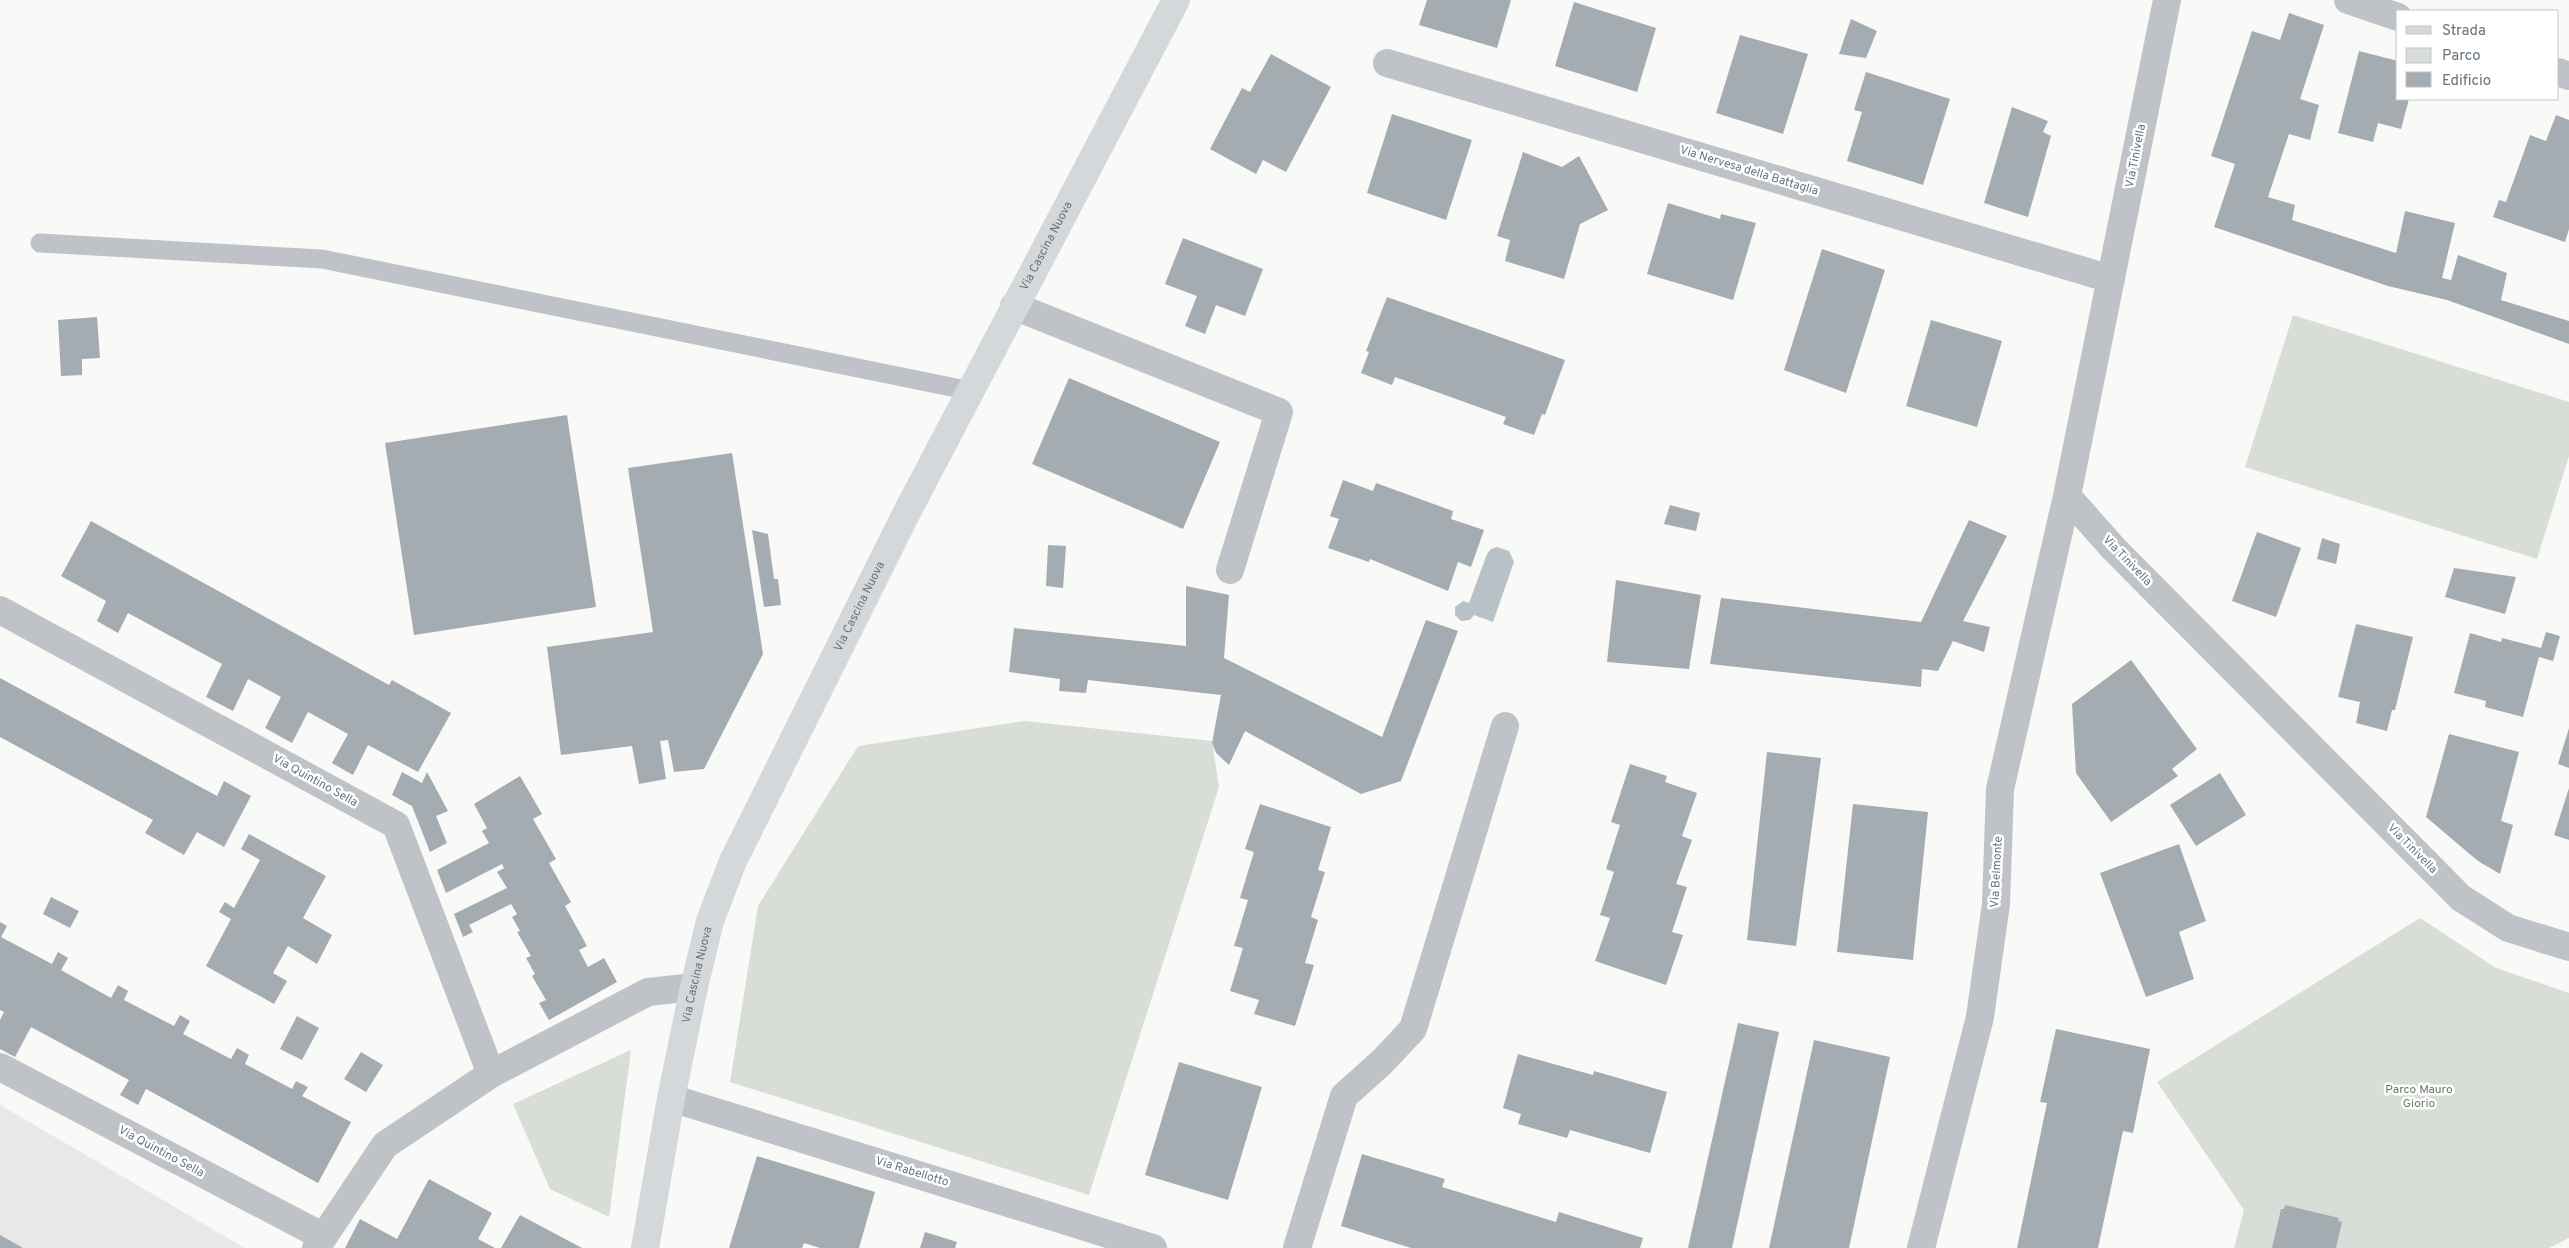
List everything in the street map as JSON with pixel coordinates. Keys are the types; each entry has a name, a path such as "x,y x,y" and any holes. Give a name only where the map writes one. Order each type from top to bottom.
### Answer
{"street":[{"name":"Via Cascina Nuova","path":"645,1248 671,1098 694,987 710,921 733,861 907,512 1176,0"},
{"name":"Via Tinivella","path":"2167,0 2067,496 2114,549 2461,898 2508,928 2569,947"},
{"path":"2348,0 2396,16"},
{"name":"Via Nervesa della Battaglia","path":"1387,63 2111,279"},
{"path":"1014,306 1279,412 1230,570"},
{"name":"Via Belmonte","path":"1921,1248 1980,1017 1996,904 2000,789 2067,496"},
{"name":"Via Quintino Sella","path":"0,610 396,826 490,1074"},
{"path":"1297,1248 1344,1096 1382,1062 1413,1029 1504,726"},
{"name":"Via Quintino Sella","path":"0,1067 319,1242 385,1145 490,1074 648,992 694,987"},
{"name":"Via Rabellotto","path":"671,1098 1153,1248"}],"lane":[{"path":"40,244 322,259 971,391"}],"shaded area":[{"path":"1497,547 1509,551 1514,562 1493,622 1474,615 1470,620 1461,621 1455,615 1455,607 1463,601 1469,603 1487,554 1491,549"},
{"path":"0,1105 245,1248 0,1248"}],"green space":[{"path":"2293,315 2569,402 2569,456 2537,559 2245,467"},
{"path":"1025,721 1212,741 1219,787 1089,1195 730,1082 758,906 858,746"},
{"name":"Parco Mauro Giorio","path":"2420,918 2496,968 2569,993 2569,1238 2549,1248 2234,1248 2244,1210 2157,1082"},
{"path":"631,1050 609,1217 550,1189 513,1104"}],"building":[{"path":"1427,0 1511,0 1497,48 1419,25"},
{"path":"1574,2 1656,28 1637,92 1555,66"},
{"path":"2289,13 2324,25 2300,99 2319,105 2310,140 2289,134 2268,197 2295,205 2292,220 2396,253 2405,211 2455,223 2442,278 2451,280 2458,255 2507,273 2501,300 2569,321 2569,344 2447,300 2388,286 2214,227 2235,164 2211,156 2252,31 2280,40"},
{"path":"1851,19 1877,31 1866,58 1839,54"},
{"path":"1740,35 1808,54 1783,134 1716,113"},
{"path":"2359,51 2396,60 2396,100 2409,100 2401,129 2378,123 2373,142 2338,133"},
{"path":"1271,54 1331,87 1286,172 1263,160 1256,174 1210,149 1242,88 1250,92"},
{"path":"1866,72 1950,99 1923,185 1847,161 1862,112 1854,110"},
{"path":"2012,107 2048,121 2043,132 2051,136 2028,217 1984,203"},
{"path":"1392,114 1472,140 1446,220 1367,193"},
{"path":"2556,115 2569,120 2569,229 2565,242 2493,217 2499,200 2506,202 2530,135 2546,141"},
{"path":"1523,152 1562,167 1579,156 1608,210 1580,224 1564,279 1505,261 1510,240 1497,236"},
{"path":"1668,203 1720,219 1721,214 1756,223 1733,300 1647,274"},
{"path":"1183,238 1263,269 1245,316 1216,305 1205,334 1185,326 1197,296 1165,284"},
{"path":"1822,249 1885,270 1846,393 1784,370"},
{"path":"1387,297 1565,360 1545,415 1542,414 1534,435 1503,424 1506,417 1395,377 1392,385 1361,373 1369,352 1366,351"},
{"path":"97,317 100,358 82,359 82,375 61,376 58,320"},
{"path":"1931,320 2002,341 1977,427 1906,406"},
{"path":"1069,378 1220,442 1183,529 1032,464"},
{"path":"567,415 596,607 414,635 385,443"},
{"path":"732,453 763,654 704,769 674,772 668,740 660,741 666,779 639,784 632,746 561,755 547,647 653,632 628,468"},
{"path":"1343,480 1373,491 1376,483 1453,511 1451,519 1484,530 1471,567 1458,562 1448,591 1370,559 1369,562 1328,548 1339,519 1330,516"},
{"path":"1670,505 1700,513 1696,531 1664,524"},
{"path":"1969,520 2007,536 1963,621 1990,627 1984,652 1953,641 1938,671 1922,669 1921,687 1710,664 1721,598 1921,622"},
{"path":"91,521 389,685 392,680 451,713 418,772 368,745 353,775 332,763 348,734 308,712 292,743 265,728 281,697 248,679 233,711 206,697 222,664 128,613 118,633 97,621 106,601 61,576"},
{"path":"752,530 768,534 774,579 778,579 781,605 764,607"},
{"path":"2257,532 2301,548 2276,617 2232,601"},
{"path":"2322,538 2340,544 2336,564 2317,559"},
{"path":"1048,545 1066,546 1063,588 1046,586"},
{"path":"2454,568 2516,577 2505,614 2445,597"},
{"path":"1616,580 1701,595 1689,669 1607,662"},
{"path":"1186,586 1229,595 1224,658 1382,737 1426,620 1458,631 1401,781 1361,794 1245,731 1229,765 1216,753 1212,743 1221,695 1088,680 1086,693 1059,691 1060,679 1009,672 1014,628 1186,646"},
{"path":"2356,624 2413,637 2395,710 2392,710 2387,731 2356,723 2360,702 2338,697"},
{"path":"2546,632 2560,636 2553,661 2539,657 2523,717 2485,707 2486,701 2454,693 2470,633 2501,642 2502,638 2541,648"},
{"path":"2131,660 2197,749 2172,769 2178,776 2111,822 2076,773 2072,704"},
{"path":"0,678 217,796 224,781 251,796 224,847 197,832 184,855 145,833 153,820 0,737"},
{"path":"2569,728 2569,768 2558,764"},
{"path":"2449,734 2519,752 2501,821 2513,825 2500,874 2478,861 2426,817"},
{"path":"1767,752 1821,758 1796,946 1747,940"},
{"path":"1630,764 1667,776 1665,782 1697,793 1682,836 1692,840 1676,884 1687,887 1672,932 1683,935 1666,985 1595,961 1610,918 1600,915 1614,872 1606,869 1620,825 1611,822"},
{"path":"402,772 422,783 427,772 448,811 436,816 447,843 430,852 412,806 392,795"},
{"path":"2220,773 2246,815 2196,846 2170,805"},
{"path":"520,776 542,814 533,819 556,859 549,863 571,902 565,906 587,946 579,950 588,967 604,958 617,982 549,1020 539,1003 546,1000 532,976 535,974 526,958 531,956 517,932 520,931 512,917 517,914 511,904 469,925 473,932 463,937 454,914 507,888 497,872 504,868 502,864 446,893 437,870 489,843 482,831 487,828 474,804"},
{"path":"2569,788 2569,840 2554,835"},
{"path":"1260,804 1331,827 1318,870 1325,872 1311,917 1318,920 1305,963 1314,965 1295,1026 1254,1014 1259,1000 1230,991 1243,948 1234,946 1248,900 1240,898 1254,852 1245,849"},
{"path":"1853,804 1928,812 1913,960 1837,952"},
{"path":"249,834 326,876 303,918 332,935 317,964 288,946 273,973 287,981 274,1004 206,966 231,919 219,912 225,902 234,908 260,860 241,849"},
{"path":"2179,844 2206,921 2179,932 2194,979 2146,997 2100,873"},
{"path":"51,897 79,911 70,928 43,914"},
{"path":"0,922 7,926 1,937 52,964 58,952 68,958 61,970 111,998 118,985 128,991 124,1000 174,1026 180,1015 190,1021 183,1034 231,1059 237,1048 249,1055 245,1064 292,1089 296,1081 308,1087 302,1096 351,1122 318,1183 146,1089 138,1105 120,1095 129,1080 31,1027 15,1057 0,1049 0,1020 4,1012 0,1010"},
{"path":"297,1016 319,1028 302,1060 280,1049"},
{"path":"1738,1023 1779,1032 1732,1248 1688,1248"},
{"path":"2056,1029 2150,1049 2133,1133 2123,1131 2098,1248 2017,1248 2047,1103 2040,1102"},
{"path":"1814,1040 1890,1057 1849,1248 1769,1248"},
{"path":"361,1052 383,1065 366,1092 344,1079"},
{"path":"1518,1054 1593,1075 1594,1071 1667,1092 1650,1153 1570,1130 1567,1138 1518,1124 1521,1114 1503,1108"},
{"path":"1179,1062 1262,1087 1228,1200 1145,1175"},
{"path":"1362,1154 1445,1179 1442,1187 1556,1222 1559,1212 1643,1238 1640,1248 1411,1248 1341,1226"},
{"path":"757,1156 875,1192 859,1248 820,1248 804,1243 802,1248 729,1248"},
{"path":"429,1179 492,1213 478,1239 495,1248 345,1248 360,1219 397,1239"},
{"path":"2285,1205 2339,1218 2338,1221 2342,1222 2336,1248 2272,1248 2281,1209 2284,1209"},
{"path":"520,1215 582,1248 501,1248"},
{"path":"925,1232 957,1242 955,1248 920,1248"},
{"path":"0,1235 23,1248 0,1248"}]}
